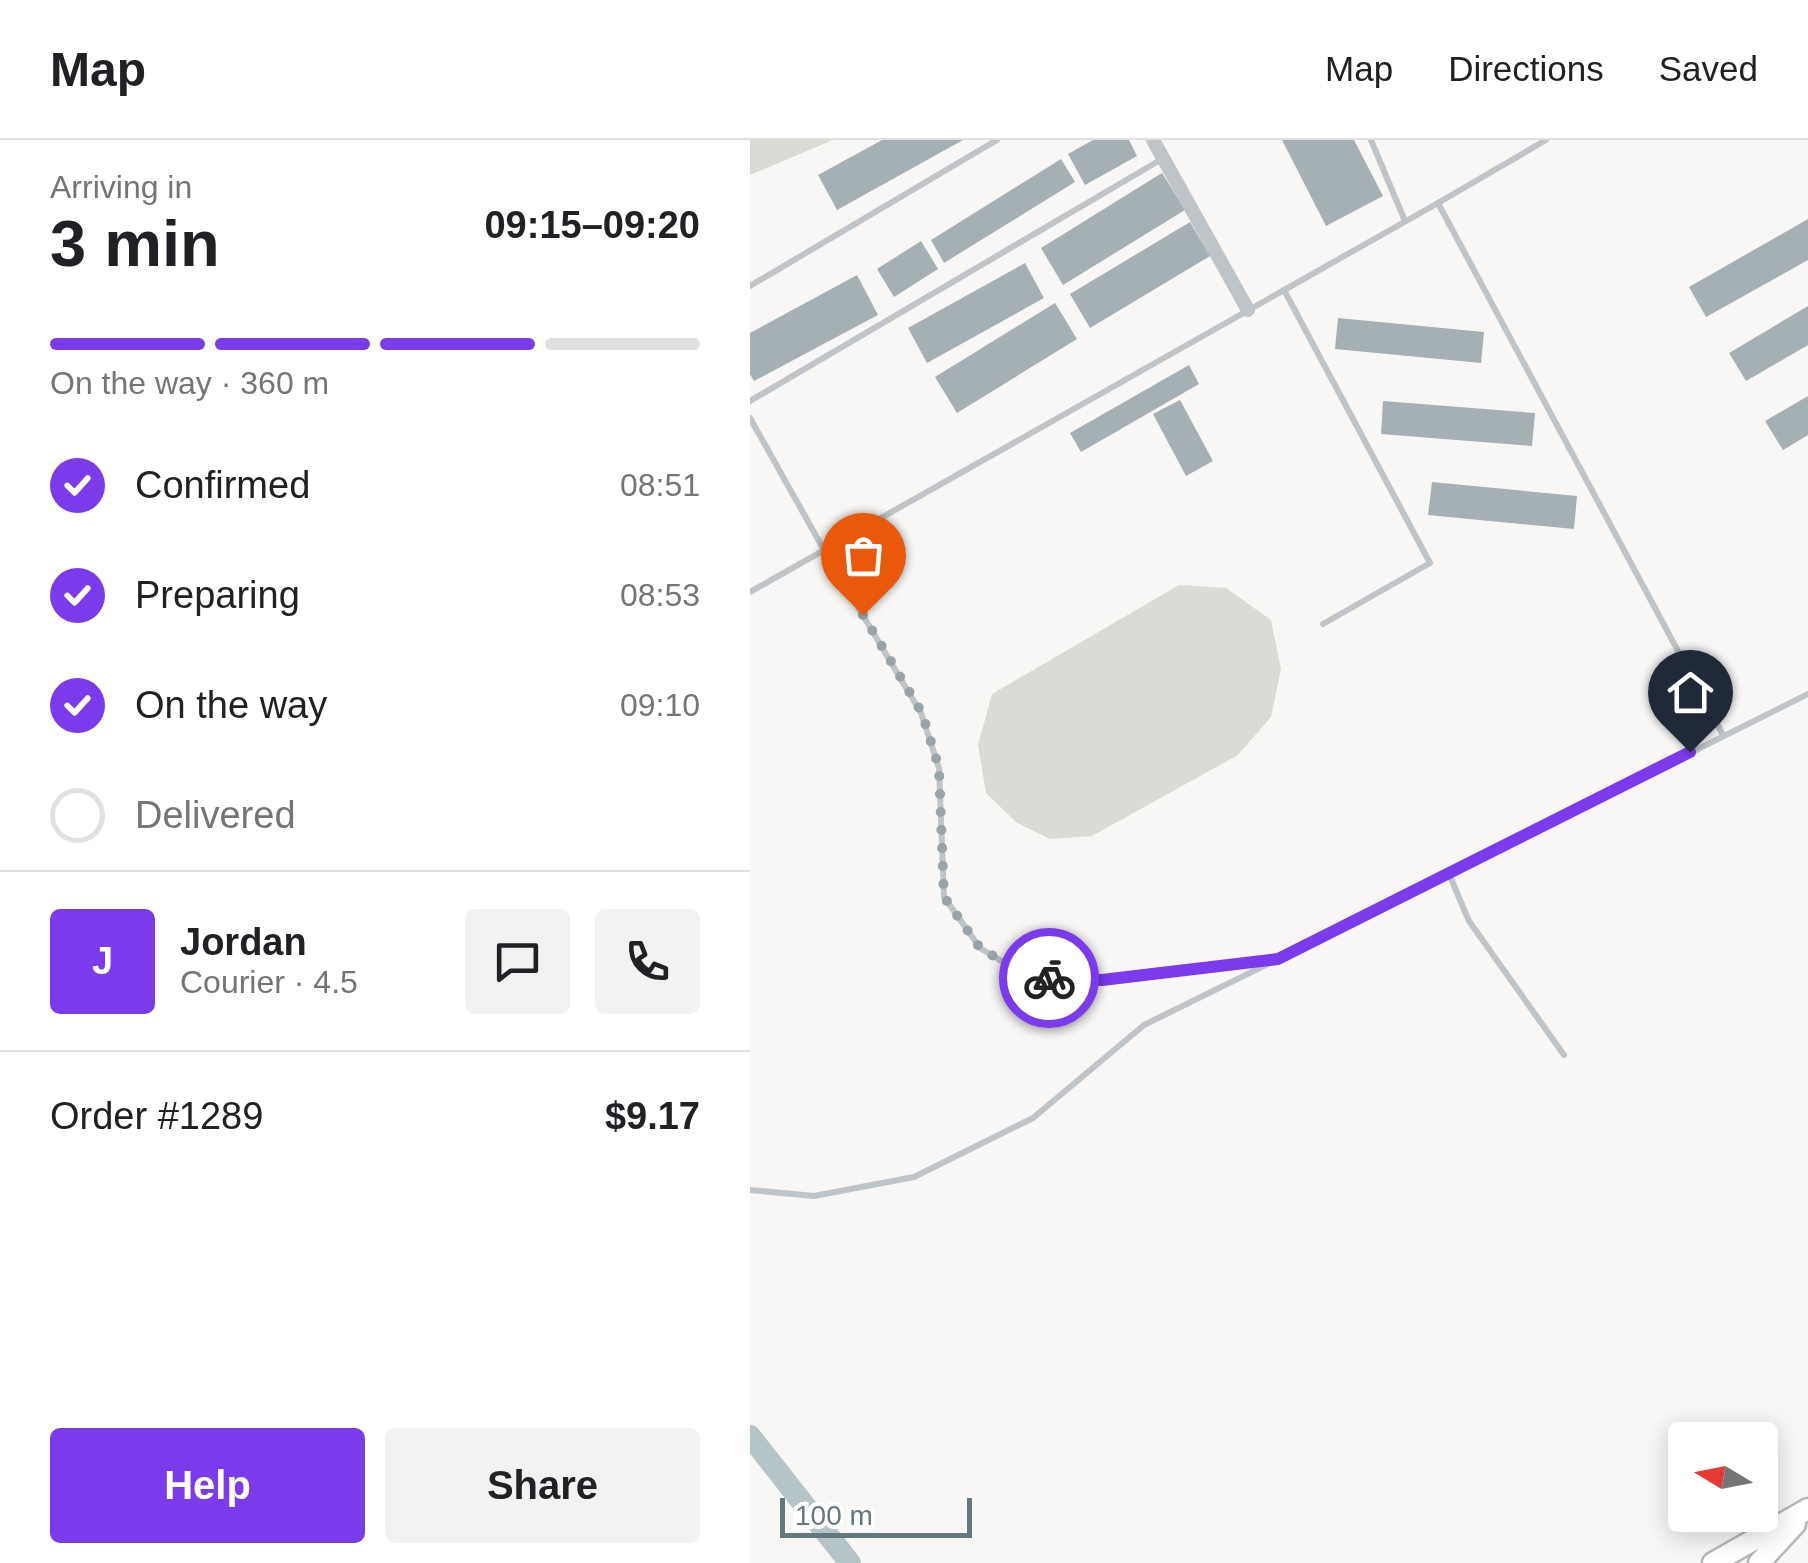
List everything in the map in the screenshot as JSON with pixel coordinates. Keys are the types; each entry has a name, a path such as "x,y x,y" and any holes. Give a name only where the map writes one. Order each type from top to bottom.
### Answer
{"street":[{"path":"1153,140 1248,310"},
{"path":"1714,1563 1808,1510"},
{"path":"1759,1563 1808,1510"}],"lane":[{"path":"750,286 996,140"},
{"path":"1371,140 1405,221"},
{"path":"750,592 1546,140"},
{"path":"750,401 1163,159"},
{"path":"1438,203 1723,734"},
{"path":"1284,290 1430,564 1323,624"},
{"path":"750,418 922,713 939,768 944,897 980,948 1028,977 1102,980 1278,959"},
{"path":"750,1190 814,1196 914,1177 1032,1118 1144,1025 1808,694"},
{"path":"1448,874 1469,921 1564,1055"}],"shaded area":[{"path":"750,140 833,140 750,175"},
{"path":"1179,585 1226,588 1271,620 1281,669 1271,717 1238,755 1092,836 1050,839 1017,823 986,793 978,745 992,694"}],"building":[{"path":"882,140 963,140 837,210 818,175"},
{"path":"1093,140 1129,140 1137,156 1085,185 1068,154"},
{"path":"1282,140 1354,140 1383,196 1326,226"},
{"path":"1061,159 1075,182 944,263 931,240"},
{"path":"1162,173 1185,210 1063,285 1041,248"},
{"path":"1808,219 1808,260 1706,317 1689,287"},
{"path":"1190,222 1210,256 1090,328 1070,294"},
{"path":"921,241 938,269 894,297 877,269"},
{"path":"1025,263 1044,298 927,363 908,328"},
{"path":"857,275 878,315 754,381 750,374 750,333"},
{"path":"1055,303 1077,339 957,413 935,377"},
{"path":"1808,306 1808,345 1746,381 1729,353"},
{"path":"1338,318 1484,332 1481,363 1335,349"},
{"path":"1189,365 1199,384 1081,452 1070,433"},
{"path":"1808,396 1808,435 1783,450 1765,421"},
{"path":"1180,400 1213,461 1186,476 1153,414"},
{"path":"1383,401 1535,413 1532,446 1381,434"},
{"path":"1432,482 1577,496 1574,529 1428,515"}],"waterway":[{"path":"750,1436 850,1563"}],"way so far":[{"path":"863,615 922,713 939,768 944,897 980,948 1028,977 1049,978"}],"route":[{"path":"1049,978 1102,980 1278,959 1690,752"}]}
